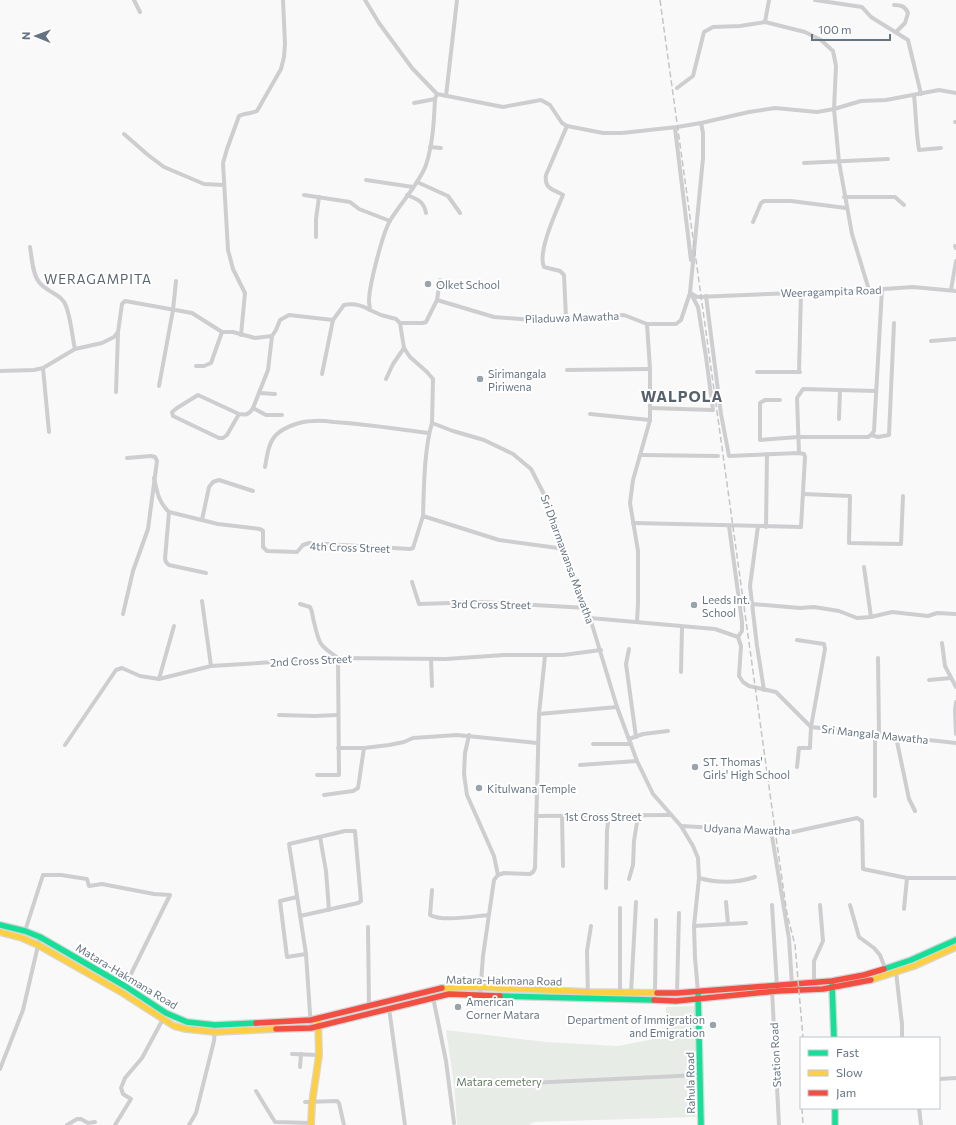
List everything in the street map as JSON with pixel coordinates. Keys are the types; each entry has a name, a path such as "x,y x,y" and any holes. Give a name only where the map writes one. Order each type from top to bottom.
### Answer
{"main road":[{"name":"Matara-Hakmana Road","path":"0,925 40,937 125,986 166,1013 178,1019 194,1023 216,1025 311,1020 448,987 620,993 677,993 832,981 854,977 885,968 934,951 956,940"},
{"name":"Matara-Hakmana Road","path":"0,932 22,938 38,945 121,992 174,1026 186,1029 215,1032 311,1028 449,994 588,1000 676,1001 832,988 855,984 896,972 936,957 956,947"},
{"path":"832,981 834,1037"},
{"name":"Rahula Road","path":"698,992 701,1125"},
{"path":"311,1124 312,1103 319,1055 318,1018"},
{"path":"835,1109 835,1125"}],"street":[{"path":"134,0 140,12"},
{"path":"241,335 245,293 233,269 228,250 223,163 239,116 243,114 251,114 257,111 281,69 285,44 283,0"},
{"path":"365,0 379,23 412,68 436,96 434,130 426,166 417,182 390,221 379,254 371,286 369,301 370,310"},
{"path":"446,96 447,76 457,0"},
{"path":"765,22 769,0"},
{"path":"815,0 862,7 871,17 908,40 921,94"},
{"path":"894,5 902,5 908,13 906,23 896,32"},
{"path":"676,88 693,76 704,32 713,27 740,26 765,22 805,32 821,40 833,51 836,66 834,110 844,198 852,234 869,290"},
{"path":"414,103 436,96 446,96 503,107 541,100 550,105 562,124 603,133 622,133 675,128 775,108 817,112 834,110 861,101 886,100 939,90 956,92"},
{"path":"914,95 917,126 916,133 919,150 941,148"},
{"path":"690,293 703,158 703,132 701,123"},
{"path":"566,318 564,275 560,271 544,267 542,263 544,246 563,195 547,186 545,182 546,175 567,126"},
{"path":"650,408 713,410 698,307 690,293 692,264 675,128"},
{"path":"124,134 164,167 204,184 224,185"},
{"path":"430,146 441,148"},
{"path":"804,163 888,159"},
{"path":"366,180 413,187"},
{"path":"417,182 448,196 460,213"},
{"path":"304,195 350,202 359,209 390,221"},
{"path":"407,195 422,202 425,206 426,213"},
{"path":"316,237 316,219 319,197"},
{"path":"844,198 895,197 904,205"},
{"path":"753,222 761,203 764,201 791,202 846,208"},
{"path":"30,247 34,271 39,282 44,287 56,294 66,305 75,349"},
{"path":"954,290 956,261"},
{"path":"400,323 423,324 426,322 437,300 440,280"},
{"path":"159,386 173,310 176,281"},
{"name":"Weeragampita Road","path":"690,293 697,297 913,287 954,290"},
{"path":"871,435 874,431 882,289"},
{"path":"757,372 800,372 801,292"},
{"name":"Piladuwa Mawatha","path":"437,300 494,317 533,320 624,315 647,324 676,324 681,320 690,293"},
{"path":"633,523 801,527 804,494 804,454 729,456 720,407 706,296"},
{"path":"116,392 118,332 122,304 124,301 192,313 222,332 232,332 255,338 272,336"},
{"path":"322,374 333,320 344,305 350,304 365,307 381,315 396,319 400,323 404,348 410,357 428,372 433,379 432,423 429,433 424,490 424,516 499,540 564,549"},
{"path":"239,414 227,435 224,438 219,438 173,416 172,412 198,395 239,414 247,415 253,408 268,370 272,336 280,320 289,315 333,320"},
{"path":"780,400 765,400 760,403 760,440 798,437 889,436 894,323"},
{"path":"637,622 638,551 630,503 630,494 650,420 650,369 647,324"},
{"path":"0,371 34,370 44,368 75,349 102,343 114,337 118,332"},
{"path":"196,366 204,366 211,363 222,332"},
{"path":"931,341 956,339"},
{"path":"386,380 393,364 404,348"},
{"path":"44,368 49,432"},
{"path":"567,370 650,369"},
{"path":"799,453 797,398 803,389 876,391"},
{"path":"839,419 840,390"},
{"path":"259,393 275,394"},
{"path":"253,408 266,415 282,415"},
{"path":"590,414 650,420"},
{"path":"265,467 270,445 275,436 285,429 301,423 312,421 346,422 429,433"},
{"name":"Sri Dharmawansa Mawatha","path":"432,423 484,440 513,454 531,468 550,506 573,574 587,608 618,707 637,761 653,794 681,826 693,846 698,858 699,878 694,926 698,992"},
{"path":"766,527 767,454"},
{"path":"641,455 718,456"},
{"path":"123,614 133,571 148,528 157,461 156,457 151,456 127,458"},
{"path":"154,478 159,498 169,512 166,562 206,573"},
{"path":"202,520 209,487 213,482 219,480 253,492"},
{"path":"804,494 850,496 849,542 901,544 902,496"},
{"name":"4th Cross Street","path":"169,512 218,524 260,529 263,530 263,544 265,550 298,552 303,545 309,543 410,549 413,548 424,516"},
{"name":"Sri Mangala Mawatha","path":"729,526 742,622 742,631 738,637 741,646 739,676 743,682 749,686 776,692 810,727 956,743"},
{"path":"758,526 750,586 764,690"},
{"path":"864,567 871,617"},
{"name":"3rd Cross Street","path":"412,582 419,604 481,602 587,608"},
{"path":"202,601 211,666"},
{"path":"300,604 310,607 313,611 313,620 319,642 322,647 338,658 337,715 339,775 317,775"},
{"path":"752,604 800,608 814,607 839,611 857,618 871,617 892,612 928,616 937,613 956,614"},
{"path":"590,618 715,629 738,637"},
{"path":"159,679 174,626"},
{"path":"681,672 682,627"},
{"path":"797,640 824,644 825,649 810,727 810,748 799,748 797,767"},
{"path":"942,643 945,666 956,687"},
{"path":"629,649 626,664 636,737"},
{"name":"2nd Cross Street","path":"65,745 116,670 122,668 149,679 159,679 211,666 338,658 446,659 504,655 563,656 601,650"},
{"path":"480,995 483,956 494,880 498,875 504,873 530,874 535,868 537,743 545,656"},
{"path":"875,796 878,658"},
{"path":"431,659 432,686"},
{"path":"929,680 951,678"},
{"path":"956,702 956,734"},
{"path":"539,714 618,707"},
{"path":"279,715 337,715"},
{"path":"593,744 630,741 643,734 668,731"},
{"path":"338,748 364,748 404,742 413,738 457,735 537,743"},
{"path":"469,735 465,753 464,774 467,794 494,856 498,875"},
{"path":"896,737 909,799 915,811"},
{"path":"324,795 353,791 358,788 364,748"},
{"path":"580,765 637,761"},
{"name":"1st Cross Street","path":"536,816 671,815"},
{"path":"562,816 563,866"},
{"path":"606,888 607,830 609,816"},
{"path":"629,879 633,865 634,841 638,816"},
{"name":"Udyana Mawatha","path":"681,826 793,832 857,818 862,821 863,869 907,878 956,878"},
{"path":"771,830 789,939 792,985"},
{"path":"300,916 358,903 361,901 355,831 345,831 289,844 298,897 300,916 306,954 311,1028"},
{"path":"320,837 326,871 329,910"},
{"path":"24,931 43,875 61,875 87,879 89,886 102,884 148,894 170,895 125,986"},
{"path":"699,878 714,882 747,880 755,877"},
{"path":"904,909 907,878"},
{"path":"432,890 430,915 435,918 489,915"},
{"path":"298,897 280,900 287,957 306,954"},
{"path":"630,993 636,902"},
{"path":"726,902 728,924"},
{"name":"Station Road","path":"772,905 776,961 774,985 779,1125"},
{"path":"814,982 814,962 823,941 820,905"},
{"path":"850,905 859,937 877,951 885,968"},
{"path":"620,908 620,993"},
{"path":"677,993 679,913"},
{"path":"654,993 656,920"},
{"path":"694,926 746,923"},
{"path":"588,1000 588,976 586,971 587,951 591,926"},
{"path":"368,927 370,1006"},
{"path":"0,1069 24,1010 40,937"},
{"path":"896,972 902,1037"},
{"path":"433,997 446,1061 454,1123"},
{"path":"389,1008 404,1125"},
{"path":"115,1125 131,1099 123,1094 121,1088 125,1078 142,1058 163,1019"},
{"path":"189,1125 196,1113 214,1041 216,1025"},
{"path":"292,1054 319,1055"},
{"path":"300,1067 301,1054"},
{"path":"467,1086 700,1075"},
{"path":"940,1079 956,1078"},
{"path":"256,1091 274,1122 311,1124"},
{"path":"305,1102 339,1102 344,1125"},
{"path":"919,1109 921,1125"},
{"path":"67,1125 77,1119 81,1119 88,1124 95,1122"}],"green space":[{"name":"Matara cemetery","path":"695,1006 696,1117 534,1122 529,1125 457,1125 454,1085 446,1030 546,1042 618,1046 664,1037 666,1007"}],"railway":[{"path":"660,0 775,830 787,914 795,945 803,1037"},
{"path":"802,1109 803,1125"}],"traffic: fast":[{"path":"0,925 25,931 40,937 125,986 166,1013 187,1022 215,1025 256,1023"},
{"path":"884,969 911,960 956,940"},
{"path":"832,984 834,1037"},
{"path":"698,992 701,1125"},
{"path":"500,996 654,1000"},
{"path":"835,1109 835,1125"}],"traffic: slow":[{"path":"0,932 22,938 38,945 121,992 174,1026 186,1029 215,1032 276,1029"},
{"path":"871,980 914,966 956,947"},
{"path":"442,988 480,987 588,992 657,993"},
{"path":"311,1125 312,1103 319,1055 318,1018"}],"traffic: jam":[{"path":"657,993 677,993 832,981 864,975 884,969"},
{"path":"654,1000 676,1001 777,991 823,989 871,980"},
{"path":"256,1023 311,1020 442,988"},
{"path":"276,1029 311,1028 449,994 500,996"}],"place":[{"name":"Olket School","path":"428,284"},
{"name":"Sirimangala Piriwena","path":"480,379"},
{"name":"Leeds Int. School","path":"694,605"},
{"name":"ST. Thomas' Girls' High School","path":"695,767"},
{"name":"Kitulwana Temple","path":"479,788"},
{"name":"American Corner Matara","path":"458,1007"},
{"name":"Department of Immigration and Emigration","path":"713,1025"}],"district":[{"name":"WERAGAMPITA","path":"98,279"},
{"name":"WALPOLA","path":"682,396"}]}
